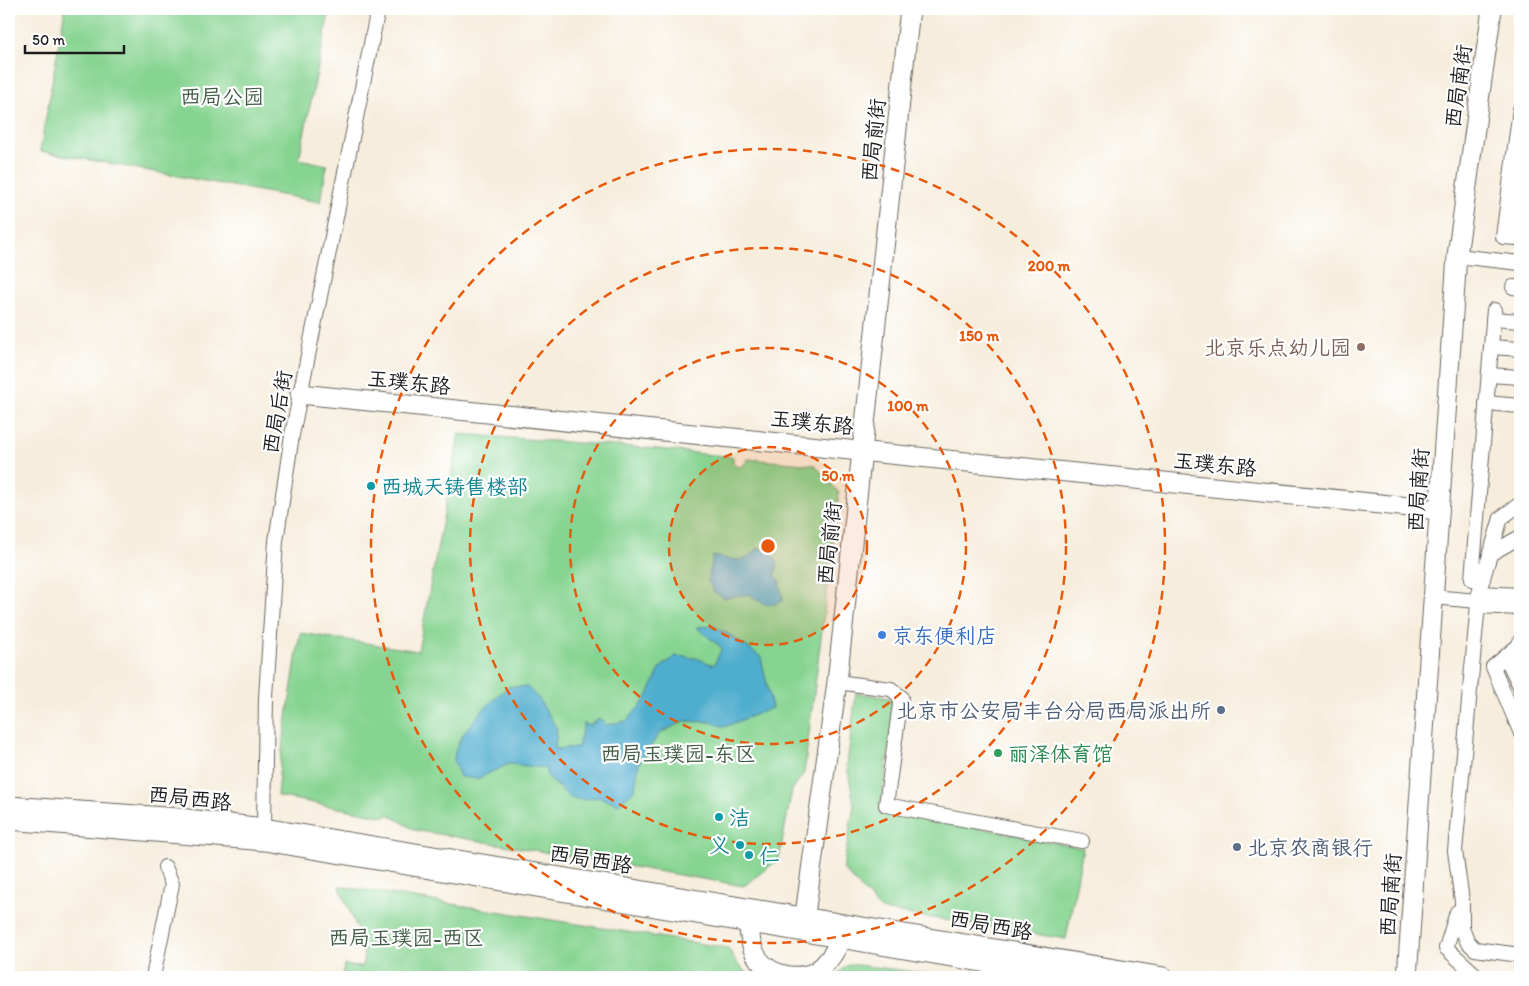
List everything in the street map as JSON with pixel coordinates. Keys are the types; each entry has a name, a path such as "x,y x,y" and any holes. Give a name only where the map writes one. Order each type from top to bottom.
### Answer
{"street":[{"name":"西局后街","path":"264,828 266,696 276,541 292,435 378,9"},
{"name":"西局前街","path":"804,924 837,682 910,9"},
{"name":"西局南街","path":"1407,977 1457,256 1492,9"},
{"path":"1520,109 1503,237 1516,238 1520,202"},
{"path":"1457,256 1520,263"},
{"path":"1483,579 1472,578 1494,314 1520,321"},
{"path":"1491,346 1520,349"},
{"path":"1489,375 1520,377"},
{"name":"玉璞东路","path":"300,394 1439,510"},
{"path":"1486,403 1520,406"},
{"path":"1520,504 1501,518 1478,600 1455,851 1462,901 1462,928 1467,940 1475,949 1520,955"},
{"path":"1490,554 1520,537"},
{"path":"1432,597 1516,604 1520,583"},
{"path":"1520,642 1518,646 1493,667 1520,731"},
{"path":"1506,657 1520,686"},
{"path":"837,682 891,688 901,697 886,804 1082,840"},
{"name":"西局西路","path":"9,806 178,818 264,828 804,924 1164,977"},
{"name":"西局西路","path":"9,820 264,841 749,923 804,924 842,938 1071,977"},
{"path":"153,977 172,884 165,867"},
{"path":"1462,901 1458,908 1446,948 1478,977"},
{"path":"749,923 751,945 762,964 781,974 793,976 804,976 815,972 832,957 842,938"}],"green space":[{"name":"西局公园","path":"65,9 330,9 299,159 327,165 320,202 40,151"},
{"name":"西局玉璞园-东区","path":"459,434 657,449 733,457 733,463 737,467 743,466 748,459 815,465 839,493 804,773 792,790 779,859 744,886 415,830 388,814 386,817 277,796 280,763 300,633 418,651"},
{"path":"856,693 890,698 896,702 880,809 1083,848 1066,939 881,910 843,869 854,805 847,765"},
{"name":"西局玉璞园-西区","path":"339,886 728,948 738,965 752,977 342,977 344,965 362,967 365,947"},
{"path":"849,964 958,977 834,977"}],"water":[{"path":"758,548 769,551 778,563 775,575 779,579 783,601 765,604 750,594 724,598 714,592 708,581 713,556 738,560 753,554"},
{"path":"713,626 732,636 761,657 772,708 724,727 711,722 684,721 660,733 639,763 635,789 619,804 598,797 584,800 570,798 547,776 545,768 509,764 477,779 460,777 454,759 460,739 475,719 509,686 527,687 539,699 557,729 555,749 578,747 584,723 589,726 598,719 603,720 605,725 627,721 646,699 661,667 676,656 696,658 714,665 722,648 696,627"}],"place":[{"name":"北京乐点幼儿园","path":"1361,347"},
{"name":"西城天铸售楼部","path":"371,486"},
{"name":"京东便利店","path":"882,635"},
{"name":"北京市公安局丰台分局西局派出所","path":"1221,710"},
{"name":"丽泽体育馆","path":"998,753"},
{"name":"洁","path":"719,817"},
{"name":"义","path":"740,845"},
{"name":"北京农商银行","path":"1237,847"},
{"name":"仁","path":"749,855"}]}
